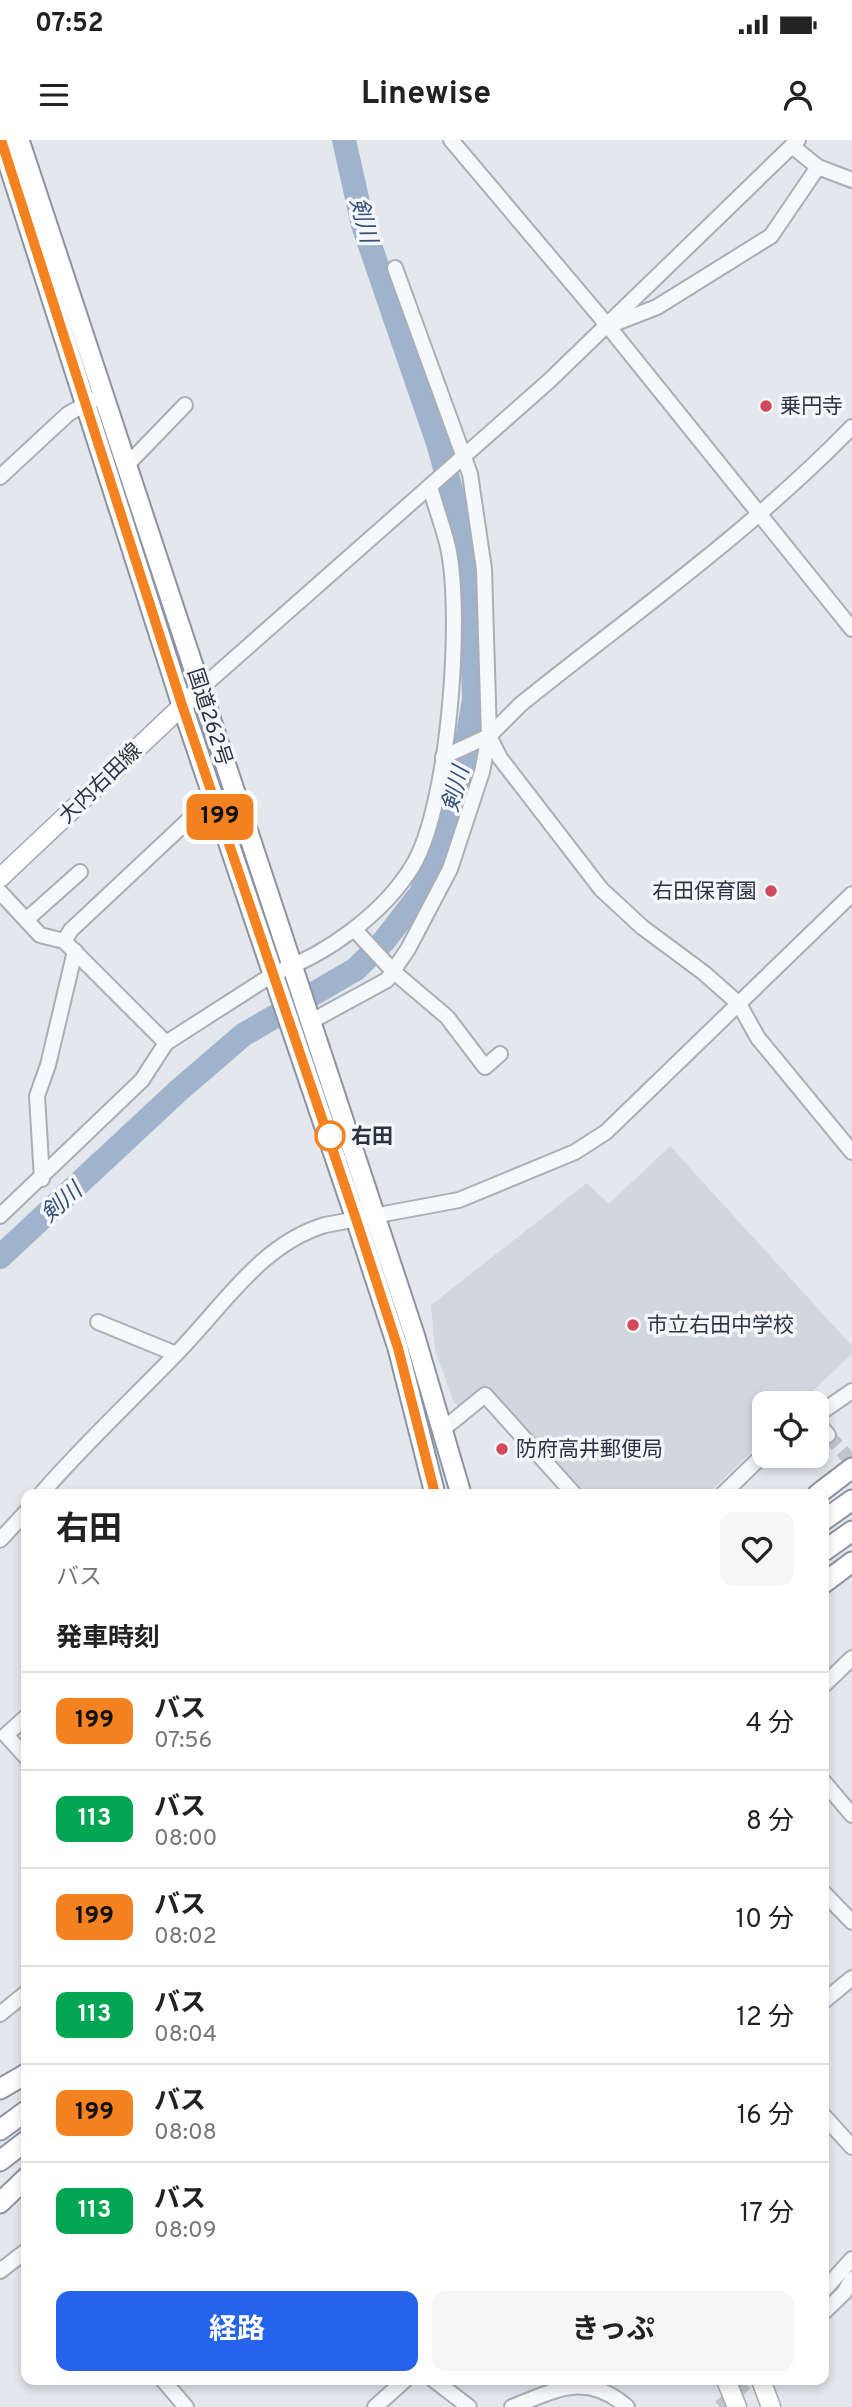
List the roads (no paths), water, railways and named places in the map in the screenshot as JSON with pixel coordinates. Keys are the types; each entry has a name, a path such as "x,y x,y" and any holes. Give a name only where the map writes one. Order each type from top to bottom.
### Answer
{"highway":[{"name":"国道262号","path":"1,140 95,399 127,465 200,689 285,974"},
{"name":"国道262号","path":"19,140 182,705 213,797 304,1020 366,1217 442,1430 460,1489"},
{"name":"国道262号","path":"366,1217 434,1489"},
{"path":"825,1489 852,1468"},
{"path":"829,1516 852,1500"},
{"path":"829,1547 852,1531"},
{"path":"829,1579 852,1562"},
{"path":"0,2090 21,2077"},
{"path":"0,2130 21,2115"},
{"path":"0,2161 21,2145"},
{"path":"0,2203 21,2183"}],"main road":[{"name":"大内右田線","path":"0,878 200,689"},
{"path":"728,2385 737,2407"},
{"path":"763,2385 771,2407"}],"street":[{"path":"451,140 608,326 852,629"},
{"path":"200,689 608,326 795,143 818,167 852,180"},
{"path":"608,326 657,307 771,236 818,167"},
{"path":"304,1020 360,997 387,980 394,972 450,869 482,772 484,569 478,515 395,268"},
{"path":"0,477 68,414 95,399"},
{"path":"127,465 185,405"},
{"path":"446,755 483,739 521,704 760,513 812,468 852,427"},
{"path":"0,1216 42,1179 142,1080 166,1044 285,974 354,929 387,900 413,866 427,829 446,755 455,616 448,548 433,484"},
{"path":"483,739 601,889 642,928 704,973 739,1004 758,1038 852,1152"},
{"path":"42,1179 37,1096 48,1065 71,930 213,797"},
{"path":"26,920 80,872"},
{"path":"0,892 40,935 69,946 166,1044"},
{"path":"45,1489 84,1444 176,1354 270,1252 306,1231 459,1200 575,1152 606,1132 852,894"},
{"path":"354,929 394,972 447,1017 485,1067 500,1054"},
{"path":"98,1322 176,1354"},
{"path":"829,1407 852,1391"},
{"path":"442,1430 485,1395 570,1489"},
{"path":"728,1489 752,1466"},
{"path":"0,1540 21,1517"},
{"path":"829,1680 852,1658"},
{"path":"21,1722 6,1735 21,1752"},
{"path":"829,1788 852,1815"},
{"path":"829,1898 852,1922"},
{"path":"829,1997 852,1978"},
{"path":"0,2014 21,1997"},
{"path":"829,2122 852,2147"},
{"path":"0,2270 21,2255"},
{"path":"829,2284 852,2259"},
{"path":"829,2307 844,2293 852,2279"},
{"path":"167,2385 186,2407"},
{"path":"374,2407 399,2385"},
{"path":"440,2385 469,2407"},
{"path":"512,2407 576,2385 605,2391 626,2407"}],"waterway":[{"name":"剣川","path":"0,1257 178,1091 243,1035 356,969 384,941 421,893 458,789 474,700 470,557 438,443 363,225 344,140"}],"tunnel":[{"path":"829,1436 852,1462"},
{"path":"720,2407 744,2385"}],"place":[{"name":"乗円寺","path":"766,406"},
{"name":"右田保育園","path":"771,891"},
{"name":"右田","path":"330,1136"},
{"name":"市立右田中学校","path":"633,1325"},
{"name":"防府高井郵便局","path":"502,1449"}]}
